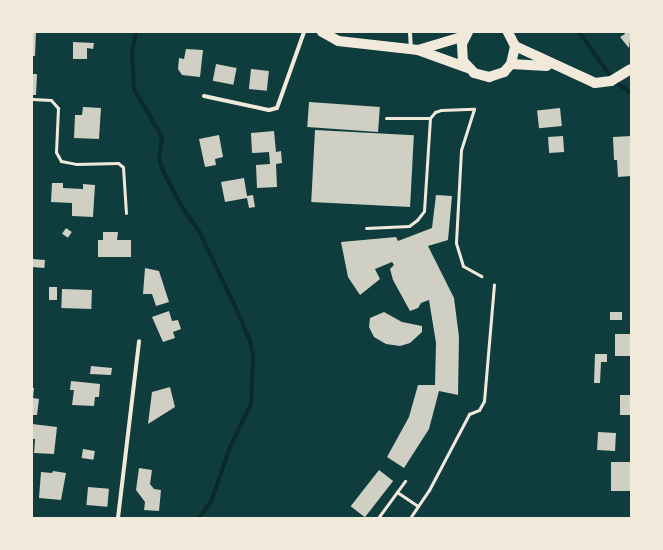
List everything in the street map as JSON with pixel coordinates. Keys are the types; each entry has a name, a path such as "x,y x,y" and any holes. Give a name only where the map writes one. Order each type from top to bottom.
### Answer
{"main road":[{"path":"322,32 338,41 415,49 468,68 481,76 489,77 504,72 511,64 515,46"},
{"path":"508,32 515,46 559,68 595,83 611,81 628,71"},
{"path":"415,49 467,34"},
{"path":"467,34 461,52 468,68"},
{"path":"511,64 559,68"}],"street":[{"path":"204,96 270,110 277,108 304,32"},
{"path":"410,32 415,49"},
{"path":"118,518 139,341"}],"lane":[{"path":"32,99 51,100 58,108 56,152 61,160 76,164 118,163 123,167 126,213"},
{"path":"366,228 409,226 424,210 430,118 435,112 441,110 474,109 461,150 456,243 463,266 480,276"},
{"path":"386,118 430,118"},
{"path":"410,518 469,414 479,410 484,401 494,284"},
{"path":"378,518 405,481"},
{"path":"397,492 418,506"}],"building":[{"path":"32,32 36,32 35,56 32,56"},
{"path":"624,32 631,32 629,48 620,37 625,34"},
{"path":"73,42 94,43 93,49 87,48 87,59 73,59"},
{"path":"186,49 203,50 200,77 182,75 178,69 179,58 184,59"},
{"path":"216,64 237,68 233,85 213,81"},
{"path":"251,69 269,71 267,91 249,89"},
{"path":"32,74 37,74 36,95 32,95"},
{"path":"309,102 380,107 378,132 307,127"},
{"path":"83,107 101,108 99,139 74,138 75,115 82,115"},
{"path":"560,108 562,126 539,128 537,110"},
{"path":"315,130 414,135 410,207 311,202"},
{"path":"274,131 276,152 281,151 282,163 276,164 277,187 257,188 256,165 270,164 269,152 252,153 251,133"},
{"path":"219,135 223,157 215,159 216,165 205,167 199,139"},
{"path":"563,136 564,152 549,153 548,137"},
{"path":"631,136 631,176 618,177 617,160 614,160 613,137"},
{"path":"244,178 247,196 253,195 255,207 249,208 247,198 225,202 221,182"},
{"path":"52,183 63,183 63,188 83,189 83,184 95,185 93,217 72,216 72,203 51,202"},
{"path":"436,195 452,196 448,240 428,246 454,298 459,337 458,395 439,391 429,429 404,468 387,457 409,417 418,385 435,385 436,343 429,300 421,303 418,308 410,311 393,280 390,269 394,265 392,262 375,269 380,279 360,295 348,277 341,242 396,237 398,241 432,228"},
{"path":"66,228 72,232 68,238 62,234"},
{"path":"103,232 118,232 117,240 131,240 131,257 98,257 98,240 103,240"},
{"path":"32,259 45,260 44,268 32,267"},
{"path":"145,268 159,271 169,302 156,306 152,294 143,294"},
{"path":"49,287 57,287 57,300 49,300"},
{"path":"62,289 92,290 91,309 61,308"},
{"path":"169,311 172,321 178,320 181,329 173,332 175,338 163,342 152,317"},
{"path":"384,312 402,322 422,326 422,332 410,343 400,346 386,344 374,337 369,327 370,318"},
{"path":"610,312 622,312 622,320 610,320"},
{"path":"615,334 631,334 631,356 615,356"},
{"path":"595,354 607,354 607,362 601,362 600,383 594,383"},
{"path":"91,366 112,368 111,375 90,374"},
{"path":"71,381 100,384 99,397 95,397 94,406 72,405 74,390 70,390"},
{"path":"170,387 175,407 148,424 152,392"},
{"path":"32,388 34,388 33,398 39,399 37,415 32,415"},
{"path":"620,395 631,395 631,415 620,415"},
{"path":"32,424 57,427 54,454 34,453 35,439 32,439"},
{"path":"598,432 616,433 615,451 597,450"},
{"path":"83,449 95,451 93,460 82,458"},
{"path":"611,462 631,462 631,491 611,491"},
{"path":"139,468 152,470 150,484 154,489 161,490 159,511 144,510 145,502 136,490"},
{"path":"379,470 393,481 365,517 351,506"},
{"path":"53,471 66,473 61,500 39,498 41,472 52,473"},
{"path":"88,487 109,489 107,507 86,505"}],"waterway":[{"path":"136,32 132,53 134,89 162,137 159,158 163,171 182,207 199,231 250,341 253,357 251,404 230,447 211,502 199,518"},
{"path":"579,32 614,81 631,93"}]}
